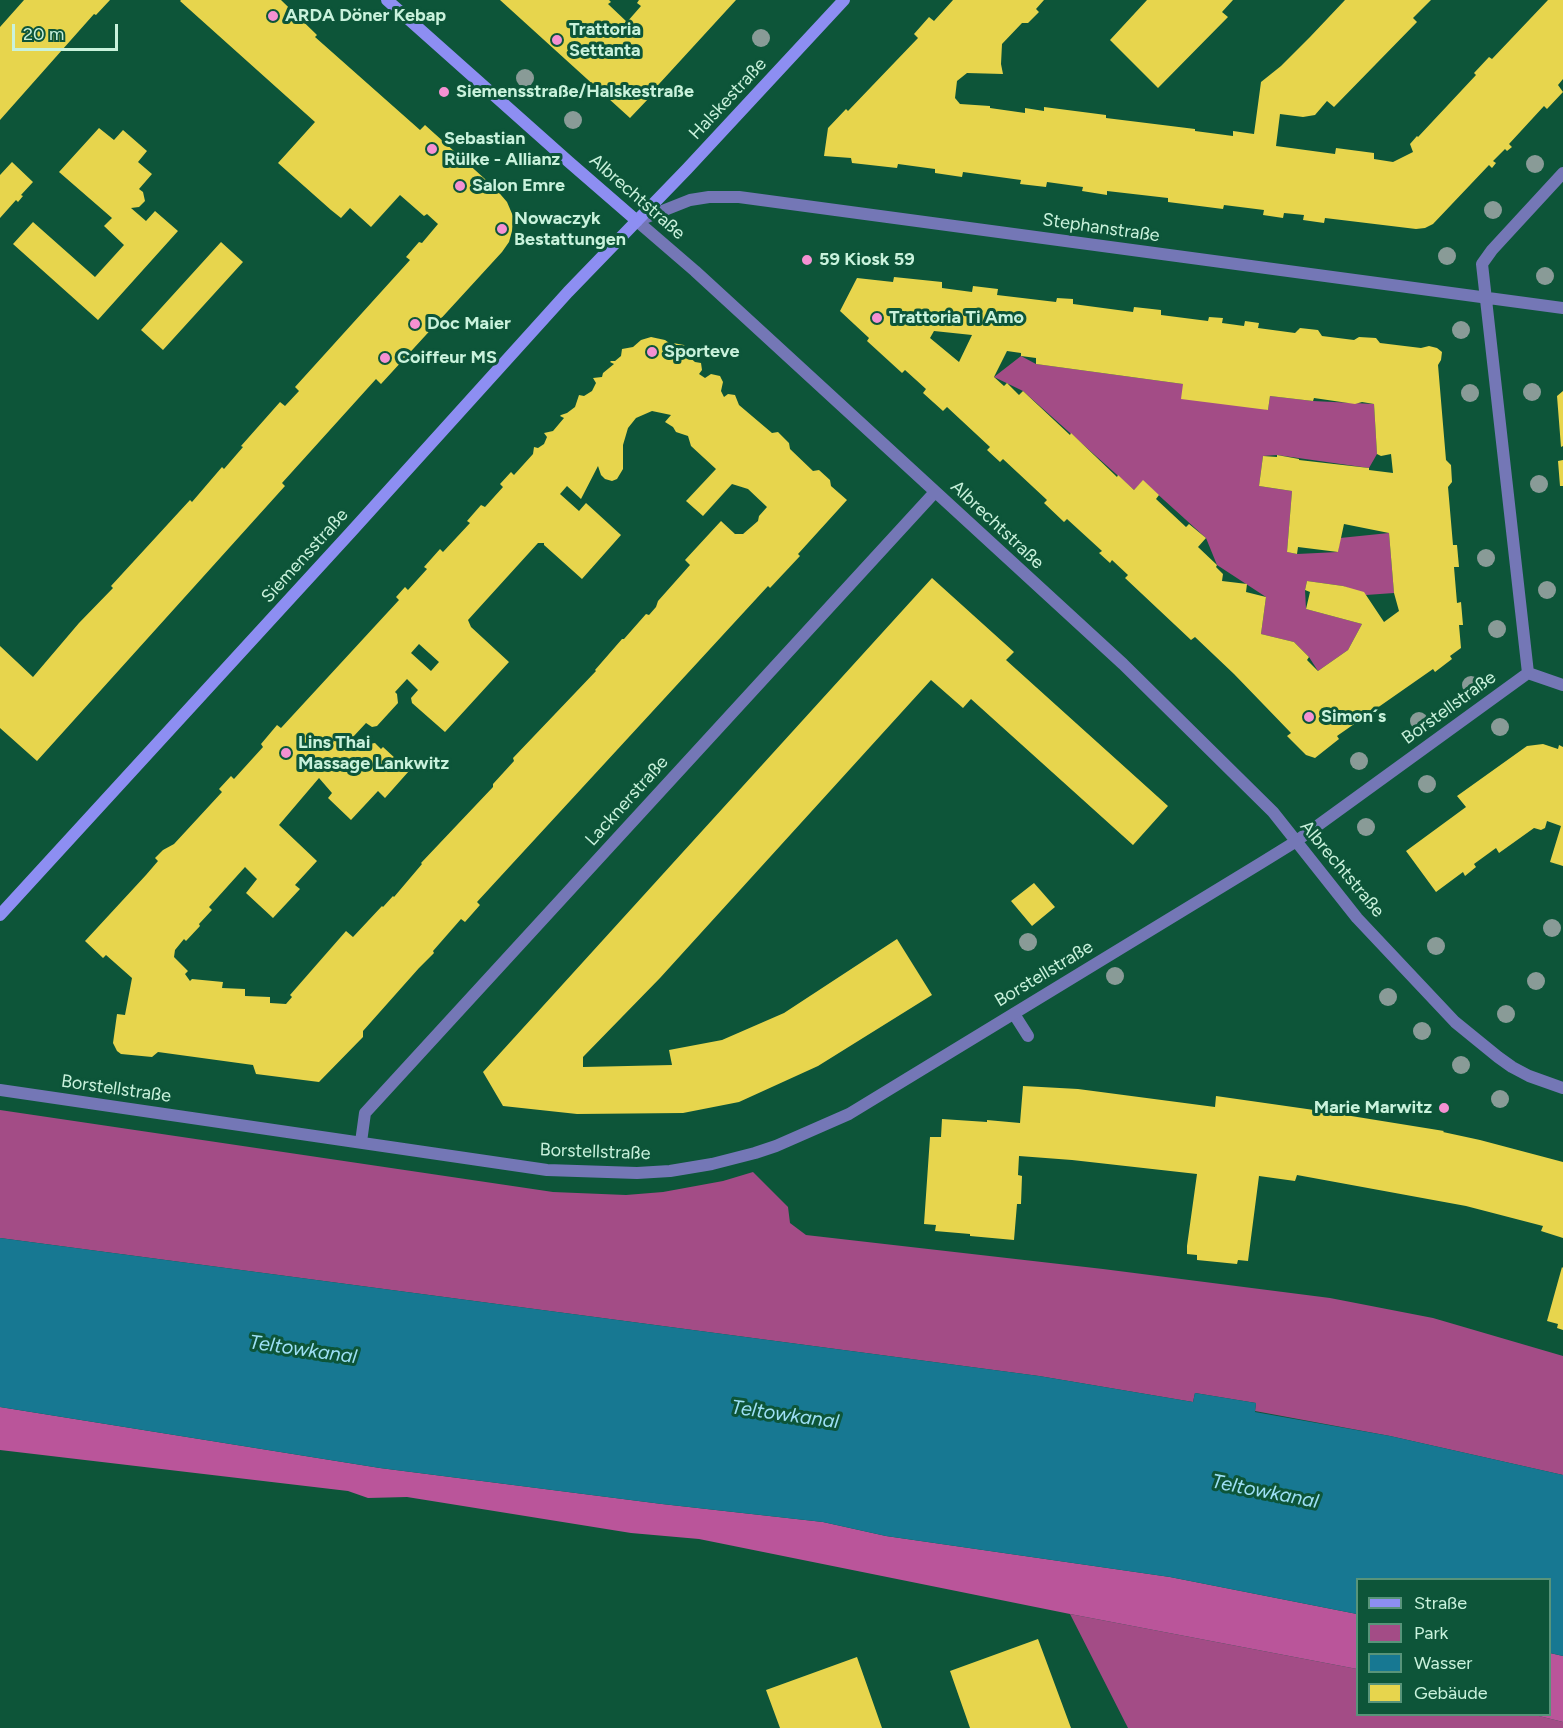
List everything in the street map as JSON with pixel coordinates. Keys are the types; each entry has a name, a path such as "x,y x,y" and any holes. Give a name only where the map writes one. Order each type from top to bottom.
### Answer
{"main road":[{"name":"Albrechtstraße","path":"387,0 638,221"},
{"name":"Halskestraße","path":"638,221 844,0"},
{"name":"Siemensstraße","path":"0,915 568,292 638,221"}],"street":[{"path":"1563,173 1492,249 1482,264 1528,673 1563,685"},
{"name":"Stephanstraße","path":"638,221 690,200 728,196 1563,308"},
{"name":"Albrechtstraße","path":"638,221 1123,664 1273,812 1357,918 1455,1022 1512,1067 1529,1076 1563,1088"},
{"name":"Lacknerstraße","path":"361,1142 365,1113 935,492"},
{"name":"Borstellstraße","path":"0,1090 547,1170 637,1173 670,1171 712,1164 776,1146 840,1119 1295,842 1528,673"},
{"path":"1014,1014 1028,1036"}],"green space":[{"path":"1021,356 1036,364 1183,384 1268,410 1270,396 1374,404 1377,454 1369,468 1277,455 1263,456 1259,486 1292,491 1287,552 1297,554 1338,552 1340,538 1389,533 1394,593 1366,595 1343,586 1307,581 1306,609 1362,624 1348,650 1318,671 1309,657 1294,642 1261,634 1266,597 1217,565 1206,538 1143,481 1134,490 1023,391 994,377"},
{"path":"0,1110 553,1192 626,1195 663,1192 723,1181 753,1172 788,1207 790,1223 806,1235 1330,1298 1433,1318 1563,1356 1563,1475 1390,1436 1255,1411 1256,1403 1195,1393 1193,1402 1039,1376 0,1238"},
{"path":"1070,1614 1356,1669 1356,1716 1539,1716 1563,1722 1563,1728 1128,1728"}],"shaded area":[{"path":"0,1407 380,1468 823,1522 886,1536 1170,1577 1356,1614 1356,1669 699,1539 631,1533 407,1497 368,1498 348,1491 0,1450"},
{"path":"1551,1653 1563,1656 1563,1722 1539,1716 1551,1716"}],"water":[{"name":"Teltowkanal","path":"0,1238 1039,1376 1193,1402 1195,1393 1256,1403 1255,1412 1390,1436 1563,1475 1563,1656 1551,1653 1551,1578 1356,1578 1356,1614 1170,1577 886,1536 823,1522 380,1468 0,1407"}],"building":[{"path":"24,0 110,0 96,15 94,14 0,120 0,27"},
{"path":"181,0 281,0 317,35 315,37 420,130 425,125 495,188 507,202 513,216 512,231 509,242 502,252 381,384 376,379 282,483 285,486 37,761 0,728 0,646 33,677 79,623 113,588 111,586 190,500 192,502 222,467 224,469 280,402 285,406 299,391 295,387 410,260 406,257 438,224 427,214 424,216 400,195 371,227 350,208 341,218 331,210 278,163 315,122"},
{"path":"500,0 609,0 611,2 608,4 627,22 641,6 637,3 639,0 736,0 630,118"},
{"path":"953,0 1044,0 1036,9 1039,12 1028,23 1022,23 1002,44 1003,74 967,73 957,81 955,98 960,104 990,106 990,108 1025,113 1025,108 1044,111 1044,107 1233,136 1233,131 1254,134 1261,82 1281,66 1345,0 1431,0 1413,18 1417,22 1334,107 1327,101 1315,115 1303,117 1280,114 1276,146 1335,154 1336,148 1374,153 1374,159 1393,162 1413,152 1410,144 1417,136 1476,75 1474,73 1489,57 1492,59 1548,0 1563,0 1563,79 1558,85 1563,92 1547,109 1544,106 1509,144 1512,147 1507,151 1505,149 1493,161 1496,163 1492,168 1489,165 1433,224 1416,229 1325,218 1324,223 1303,220 1304,215 1284,213 1283,218 1263,215 1264,210 1224,205 1223,209 1168,202 1168,198 1107,191 1107,195 1082,191 1083,187 1047,182 1046,187 1020,184 1021,180 963,172 962,177 935,173 935,169 898,164 897,168 852,163 851,158 824,156 828,128 846,109 848,111 918,38 914,34 929,17 934,21"},
{"path":"1147,0 1233,0 1222,12 1228,17 1158,88 1110,40"},
{"path":"99,128 114,140 123,130 147,151 138,162 152,174 139,189 143,192 145,201 139,207 131,208 146,221 155,211 178,231 98,320 13,244 33,222 95,277 124,245 104,226 112,218 59,172"},
{"path":"12,162 33,182 18,202 16,200 0,218 0,175"},
{"path":"221,242 243,262 163,350 141,330"},
{"path":"894,277 942,282 942,288 972,292 973,286 998,289 997,295 1056,302 1057,298 1073,299 1073,304 1133,312 1134,307 1161,310 1161,315 1208,321 1209,317 1223,318 1222,323 1244,326 1245,321 1259,323 1258,328 1295,333 1300,328 1318,330 1322,336 1354,340 1359,337 1376,338 1380,343 1437,348 1442,352 1438,365 1446,460 1451,465 1452,482 1448,487 1453,545 1457,545 1459,567 1454,567 1457,603 1461,602 1463,625 1459,625 1461,648 1450,656 1452,659 1435,672 1433,669 1337,736 1339,739 1315,758 1306,755 1287,736 1291,733 1234,674 1195,637 1191,640 1125,578 1128,575 1112,560 1110,563 1099,553 1102,551 1067,519 1064,522 1044,503 1047,500 1003,459 1000,462 987,450 990,447 947,407 943,411 923,393 926,389 905,370 902,373 867,341 869,338 840,311 857,278 893,282","holes":["934,331 972,335 959,362 930,338","1007,351 1036,358 1036,364 1183,384 1181,399 1268,410 1270,396 1374,404 1377,454 1381,456 1391,454 1393,473 1277,455 1277,457 1263,456 1259,486 1292,491 1287,552 1297,554 1298,547 1338,552 1344,524 1389,533 1394,593 1399,611 1384,622 1364,592 1343,586 1307,581 1305,590 1310,592 1306,609 1362,624 1348,650 1318,671 1307,660 1309,657 1294,642 1261,634 1266,597 1246,592 1247,584 1222,581 1223,574 1216,567 1217,565 1198,547 1206,538 1189,524 1186,527 1156,499 1159,495 1143,480 1134,490 1023,391 1019,395 1007,383 1004,386 994,377"]},
{"path":"651,337 665,340 672,345 673,343 684,345 688,356 695,362 701,363 702,370 699,374 705,378 711,374 720,376 723,382 721,391 724,397 728,394 735,395 739,405 772,433 778,432 789,443 790,449 813,471 819,470 830,480 831,486 847,500 798,554 800,556 770,588 768,586 477,902 480,905 465,922 461,919 433,951 434,953 363,1031 363,1037 319,1082 256,1074 253,1065 158,1052 152,1057 121,1054 113,1043 117,1014 125,1015 132,978 106,955 103,958 85,941 158,861 155,858 174,844 222,792 219,789 231,776 234,779 263,747 261,744 277,725 281,728 399,600 396,597 405,587 408,590 427,569 424,567 440,549 443,552 470,523 467,521 481,505 485,507 503,487 500,484 511,472 514,475 533,454 534,447 538,448 544,444 547,437 544,433 553,431 564,418 560,416 575,407 579,395 584,396 592,391 596,383 593,378 602,377 603,373 614,364 610,362 621,356 622,349 633,347 641,340","holes":["652,411 671,415 665,422 676,432 688,436 691,446 716,469 686,501 703,516 732,484 748,489 767,507 759,516 758,521 743,534 735,534 721,521 685,560 690,565 658,601 649,615 646,614 622,639 596,671 513,758 514,761 493,784 493,787 421,863 394,897 382,906 353,937 346,931 290,995 292,997 286,1004 270,1003 270,997 245,996 245,989 222,988 223,982 192,979 190,981 185,974 188,971 174,957 175,950 200,926 199,924 212,910 209,907 245,867 257,879 246,893 273,918 300,889 295,885 317,861 279,825 319,778 332,793 328,798 351,820 378,791 385,798 409,771 383,747 381,749 375,743 369,744 365,749 353,737 366,723 372,727 377,726 398,703 395,692 407,679 418,690 411,698 412,703 445,732 509,662 471,627 468,620 538,543 544,543 582,579 621,535 586,503 579,511 560,494 567,486 581,499 598,466 605,479 612,481 617,479 623,469 623,445 628,428 636,418","419,644 439,662 431,671 411,653"]},
{"path":"1563,391 1563,446 1561,447 1557,396"},
{"path":"1563,460 1563,486 1560,486 1558,461"},
{"path":"932,578 1014,652 1006,660 1168,806 1133,845 971,699 963,708 931,680 660,978 583,1057 583,1067 672,1065 669,1050 722,1040 784,1013 897,939 932,995 818,1066 739,1102 683,1113 577,1114 503,1106 483,1072"},
{"path":"1543,744 1558,749 1559,745 1563,747 1563,866 1550,862 1561,826 1547,821 1545,828 1541,830 1534,828 1499,853 1496,848 1474,864 1476,867 1465,876 1463,872 1436,892 1406,851 1466,807 1457,796 1527,746"},
{"path":"1034,883 1055,907 1032,926 1011,901"},
{"path":"1023,1086 1078,1089 1215,1107 1216,1096 1346,1113 1345,1115 1444,1131 1563,1162 1563,1238 1541,1231 1543,1226 1466,1206 1297,1175 1295,1181 1259,1176 1248,1261 1238,1260 1237,1264 1197,1260 1197,1255 1187,1254 1187,1246 1197,1174 1019,1156 1018,1175 1022,1176 1021,1204 1017,1204 1014,1240 935,1231 936,1225 924,1224 930,1137 941,1137 942,1119 1020,1123"},
{"path":"1562,1267 1563,1330 1557,1328 1558,1324 1547,1321"},
{"path":"1038,1639 1071,1728 970,1728 950,1671"},
{"path":"857,1657 882,1728 780,1728 766,1690"}],"place":[{"name":"ARDA Döner Kebap","path":"273,16"},
{"name":"Trattoria Settanta","path":"557,40"},
{"name":"Siemensstraße/Halskestraße","path":"444,92"},
{"name":"Sebastian Rülke - Allianz","path":"432,149"},
{"name":"Salon Emre","path":"460,186"},
{"name":"Nowaczyk Bestattungen","path":"502,229"},
{"name":"59 Kiosk 59","path":"807,260"},
{"name":"Trattoria Ti Amo","path":"877,318"},
{"name":"Doc Maier","path":"415,324"},
{"name":"Sporteve","path":"652,352"},
{"name":"Coiffeur MS","path":"385,358"},
{"name":"Simon´s","path":"1309,717"},
{"name":"Lins Thai Massage Lankwitz","path":"286,753"},
{"name":"Marie Marwitz","path":"1444,1108"}]}
